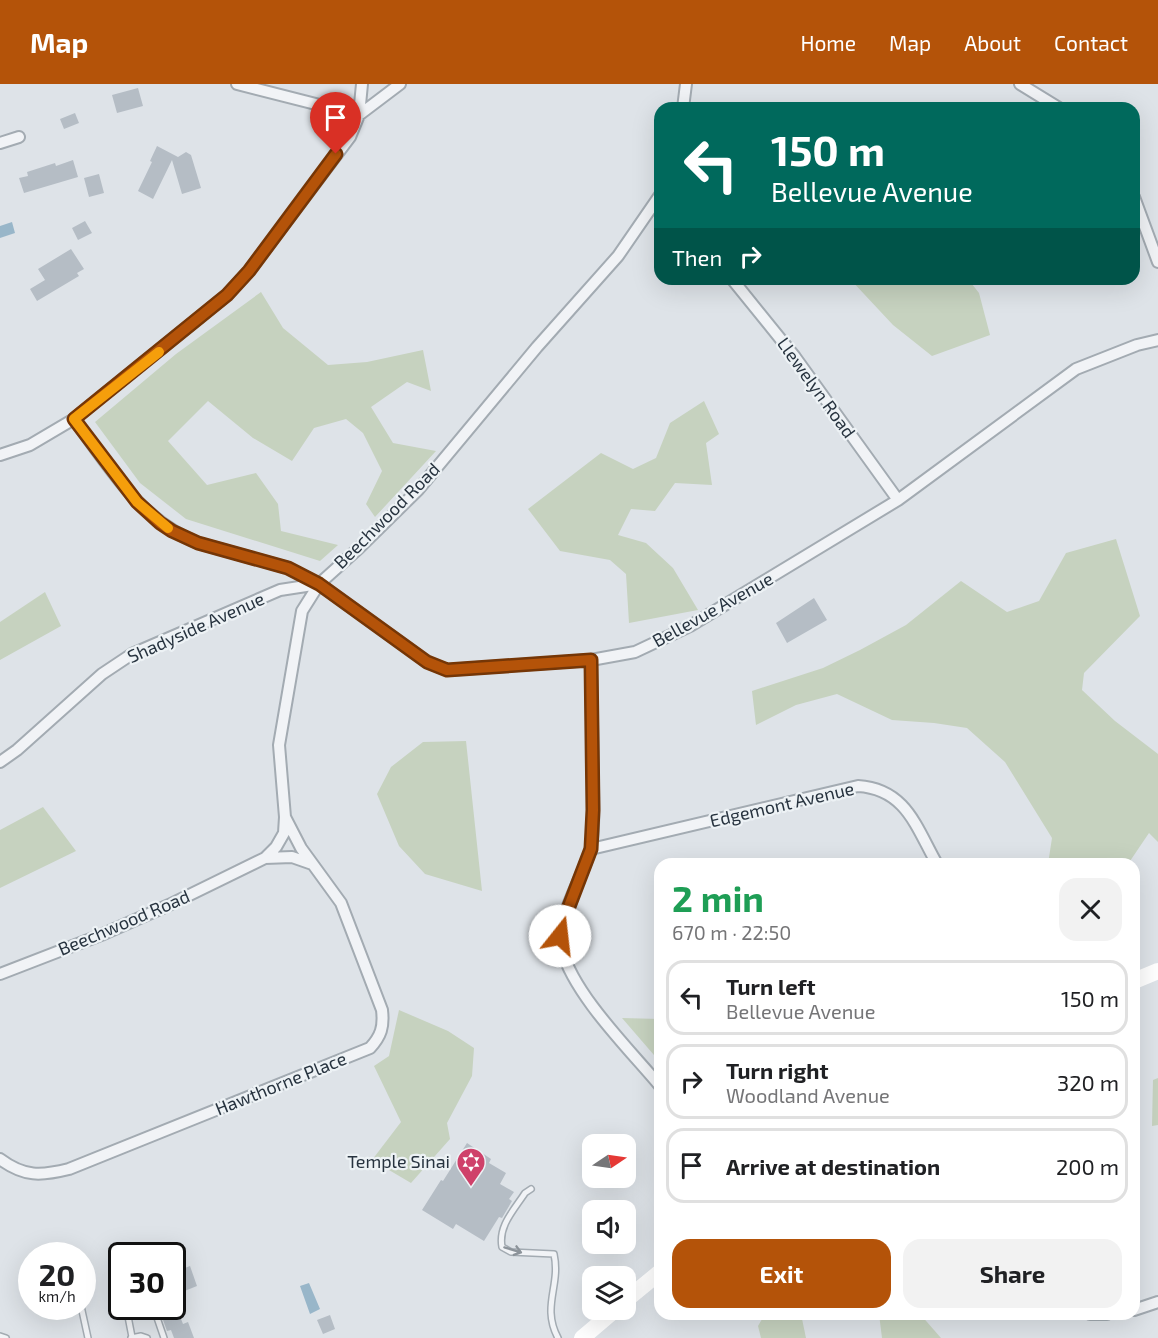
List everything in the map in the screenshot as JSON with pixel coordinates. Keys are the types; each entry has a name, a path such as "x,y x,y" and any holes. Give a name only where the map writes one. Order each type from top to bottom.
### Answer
{"street":[{"path":"237,84 359,115"},
{"path":"0,454 30,446 74,419 227,295 249,271 350,137 359,115 362,84"},
{"path":"359,115 400,84"},
{"path":"684,102 686,84"},
{"path":"1020,84 1049,102"},
{"path":"0,143 19,137"},
{"name":"Beechwood Road","path":"0,974 130,922 265,858 276,847 284,833 285,817 279,745 302,611 319,584 418,490 537,347 618,256 654,207"},
{"path":"1140,213 1158,262"},
{"name":"Llewelyn Road","path":"737,285 795,357 898,500"},
{"name":"Bellevue Avenue","path":"74,419 137,502 160,523 198,543 273,562 319,584 427,662 447,670 591,660 635,652 690,626 898,500 1076,369 1137,345 1158,340"},
{"name":"Shadyside Avenue","path":"0,762 17,750 102,674 132,654 280,590 319,584"},
{"path":"591,660 593,810 591,849 563,922 560,936 561,948 566,964 590,1002 654,1079"},
{"name":"Edgemont Avenue","path":"591,849 858,786 884,790 893,796 905,809 934,858"},
{"name":"Hawthorne Place","path":"0,1160 12,1168 27,1173 46,1175 69,1169 370,1048 379,1038 384,1025 382,1010 341,903 301,848 285,817"},
{"path":"265,858 292,857 312,864"},
{"path":"1140,978 1158,971"},
{"path":"636,1292 654,1277"},
{"path":"1140,1308 1158,1302"},
{"path":"582,1338 603,1320"}],"lane":[{"path":"531,1189 525,1193 501,1230 502,1247 511,1252 554,1254 556,1266 549,1312 558,1338"},
{"path":"84,1320 88,1338"},
{"path":"128,1320 131,1338 147,1338"},
{"path":"158,1320 164,1338"},
{"path":"0,1336 6,1338"}],"green space":[{"path":"856,285 973,285 979,293 990,335 932,356 893,325"},
{"path":"261,292 283,328 328,365 367,362 423,350 431,391 407,382 371,407 393,443 436,451 375,517 366,504 382,471 363,433 346,419 314,428 292,461 253,438 208,401 168,441 207,485 256,473 278,504 281,531 338,545 320,561 186,519 140,483 95,422 176,354"},
{"path":"704,401 719,434 706,443 712,485 675,483 655,511 631,509 618,535 646,543 673,568 698,610 629,623 626,574 610,560 560,551 528,509 601,453 633,469 656,458 670,423"},
{"path":"1116,539 1140,616 1084,673 1082,690 1115,721 1158,754 1158,842 1149,833 1132,858 1049,858 1052,838 1005,762 967,728 892,720 837,694 796,705 756,725 752,691 823,668 860,650 906,625 961,581 1007,612 1039,601 1066,553"},
{"path":"45,592 61,626 0,660 0,622"},
{"path":"466,741 482,891 425,874 399,846 377,794 391,767 423,742"},
{"path":"43,807 76,851 0,888 0,830"},
{"path":"399,1010 448,1031 474,1048 472,1076 447,1123 450,1139 411,1183 372,1160 401,1122 374,1066 389,1056"},
{"path":"622,1018 654,1019 654,1055"},
{"path":"1158,1078 1158,1125 1152,1126 1153,1080"},
{"path":"762,1320 802,1320 806,1338 761,1338 758,1326"},
{"path":"880,1320 925,1320 941,1338 882,1338"}],"water":[{"path":"12,222 15,233 0,238 0,226"},
{"path":"309,1283 320,1309 310,1314 300,1286"}],"building":[{"path":"138,88 143,106 117,113 112,95"},
{"path":"75,113 79,123 64,129 60,119"},
{"path":"157,146 178,157 186,152 191,155 201,188 182,194 172,160 153,199 138,191"},
{"path":"73,160 78,177 24,193 19,178 28,176 27,172"},
{"path":"99,174 104,193 89,197 84,178"},
{"path":"85,221 92,233 78,240 72,228"},
{"path":"71,249 84,269 77,273 79,276 37,301 30,289 45,280 38,269"},
{"path":"814,598 827,620 787,643 776,623"},
{"name":"Temple Sinai","path":"467,1143 491,1159 489,1163 506,1173 500,1184 514,1192 509,1199 512,1201 502,1218 499,1217 484,1241 456,1224 453,1229 422,1210"},
{"path":"190,1266 197,1286 186,1290 186,1268"},
{"path":"330,1315 335,1329 323,1334 317,1320"},
{"path":"163,1320 181,1320 183,1324 188,1322 194,1338 174,1338 171,1330 167,1331"}],"slow traffic":[{"path":"159,352 74,419 137,502 168,528"}],"place":[{"name":"Temple Sinai","path":"471,1188"}],"route":[{"path":"336,154 249,271 227,295 74,419 137,502 160,523 198,543 273,562 319,584 427,662 447,670 591,660 593,810 591,849 563,922 560,936"}]}
